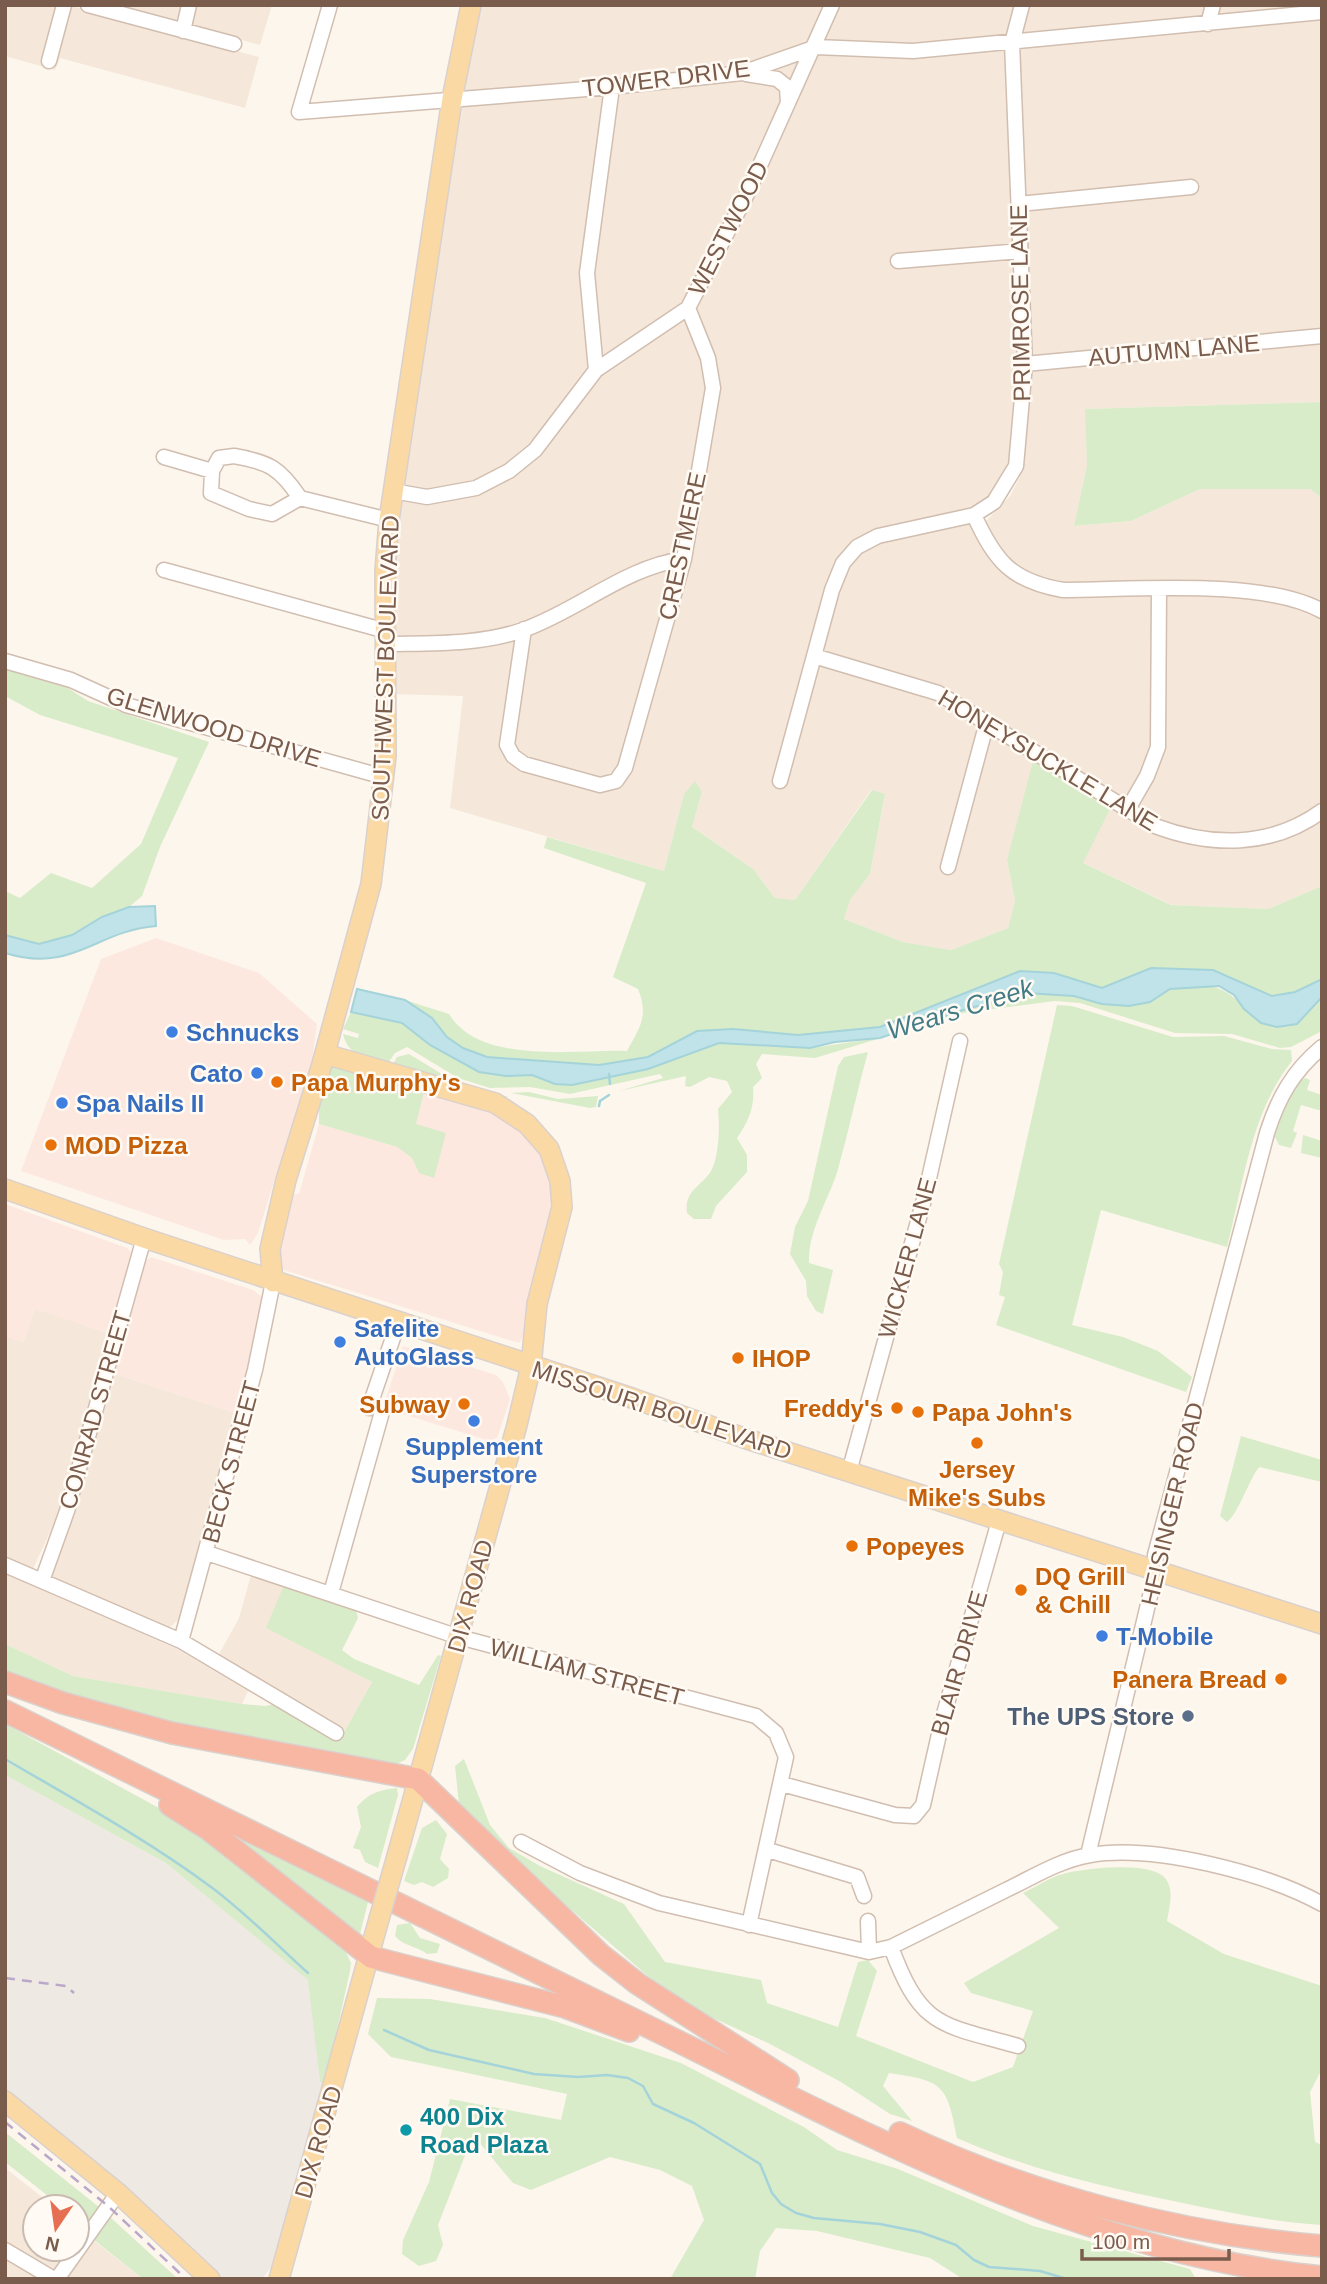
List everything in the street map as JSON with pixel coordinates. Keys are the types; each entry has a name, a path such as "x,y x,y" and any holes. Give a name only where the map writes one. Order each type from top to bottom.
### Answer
{"highway":[{"path":"5,1682 63,1703 172,1733 418,1779 601,1955 638,1984 788,2080"},
{"path":"5,1696 915,2141 1033,2186 1174,2225 1322,2246"},
{"path":"5,1711 761,2082 976,2183 1067,2218 1191,2255 1322,2277"},
{"path":"55,1735 208,1829 371,1957 565,2007 761,2082"}],"main road":[{"name":"SOUTHWEST BOULEVARD","path":"273,1282 270,1249 286,1180 325,1054 371,884 384,776 385,571 389,520 452,99 471,5"},
{"path":"332,1029 341,1049 364,1066"},
{"name":"DIX ROAD","path":"279,2278 371,1957 379,1919 459,1637 531,1366 537,1304 562,1208 559,1181 549,1150 527,1124 495,1103 325,1054"},
{"name":"MISSOURI BOULEVARD","path":"5,1189 273,1282 999,1521 1322,1624"},
{"path":"5,2101 118,2193 210,2279"}],"street":[{"path":"49,61 64,5"},
{"path":"88,5 234,44"},
{"path":"183,31 189,5"},
{"name":"TOWER DRIVE","path":"330,5 299,112 742,74 816,47 913,51 1322,12"},
{"name":"WESTWOOD","path":"393,491 427,497 476,488 509,471 535,450 596,370 688,308 788,107 832,5"},
{"name":"PRIMROSE LANE","path":"780,781 832,590 843,563 858,547 878,536 974,515 994,502 1016,466 1025,364 1012,43 1022,5"},
{"path":"1208,24 1213,5"},
{"path":"742,74 777,79 787,87 788,107"},
{"path":"596,370 587,273 612,87"},
{"path":"1019,204 1191,187"},
{"path":"898,261 1020,251"},
{"name":"CRESTMERE","path":"524,629 507,745 513,756 524,764 600,785 615,781 625,768 684,559 713,388 708,358 688,308"},
{"name":"AUTUMN LANE","path":"1025,364 1322,336"},
{"path":"300,498 272,514 249,509 211,493 212,471 219,458 234,456 263,462 284,474 300,498 389,520"},
{"path":"163,457 212,471"},
{"path":"974,515 988,545 1004,567 1035,585 1063,590 1233,590 1278,594 1290,596 1322,611"},
{"path":"164,570 386,638 471,642 524,629 655,563 684,559"},
{"path":"1128,809 1147,776 1158,747 1159,590"},
{"name":"HONEYSUCKLE LANE","path":"814,656 939,693 1155,826 1190,839 1240,842 1287,831 1322,811"},
{"name":"GLENWOOD DRIVE","path":"5,661 71,680 126,705 157,715 384,776"},
{"path":"948,867 987,722"},
{"name":"WICKER LANE","path":"849,1472 925,1196 960,1041"},
{"name":"HEISINGER ROAD","path":"1088,1855 1156,1572 1155,1555 1261,1155 1283,1090 1304,1062 1322,1047"},
{"name":"CONRAD STREET","path":"42,1581 67,1511 144,1238"},
{"name":"BECK STREET","path":"181,1641 264,1334 273,1282"},
{"path":"331,1593 398,1322"},
{"name":"BLAIR DRIVE","path":"782,1784 895,1815 914,1816 923,1805 942,1721 999,1521"},
{"name":"WILLIAM STREET","path":"206,1553 459,1637 756,1716 776,1733 786,1757 768,1850 749,1925"},
{"path":"5,1565 181,1641 336,1733"},
{"path":"520,1843 580,1873 659,1903 869,1952 891,1947 1052,1867 1088,1855 1125,1852 1214,1866 1293,1888 1322,1904"},
{"path":"768,1850 858,1877 864,1896"},
{"path":"869,1921 869,1952"},
{"path":"891,1947 904,1981 919,2006 929,2015 954,2028 1017,2046"},
{"path":"5,2250 56,2279 118,2193"}],"shaded area":[{"path":"5,5 68,5 259,57 245,108 60,58 55,70 5,56"},
{"path":"114,5 272,5 260,45"},
{"path":"480,5 1322,5 1322,402 1086,409 1087,465 1074,526 1131,521 1200,489 1310,489 1322,498 1322,886 1268,909 1172,905 1083,863 1007,860 1015,901 1008,928 951,950 903,942 844,919 850,900 870,874 885,795 871,790 795,900 775,898 753,869 692,827 702,792 684,794 664,871 450,808 463,696 392,694 399,507 456,124","holes":["1023,469 1011,495 987,520 962,523"]},
{"path":"156,938 259,973 317,1024 312,1061 258,1233 250,1245 245,1239 224,1240 21,1171 101,959"},
{"path":"425,1089 492,1110 514,1121 543,1155 556,1202 528,1330 519,1343 281,1269 276,1251 290,1195 299,1194 319,1124 397,1147 412,1158 419,1173 416,1124"},
{"path":"5,1204 127,1248 131,1252 110,1334 35,1309 23,1342 5,1336"},
{"path":"151,1257 253,1290 262,1297 259,1332 236,1413 112,1373 143,1263"},
{"path":"35,1308 110,1334 61,1508 33,1569 5,1559 5,1336 23,1342"},
{"path":"403,1346 496,1375 503,1382 510,1399 497,1438 490,1441 383,1408"},
{"path":"112,1373 236,1413 179,1619 169,1628 49,1577"},
{"path":"5,1574 177,1649 248,1691 242,1704 73,1676 5,1644"},
{"path":"251,1575 284,1585 321,1655 372,1682 344,1732 218,1656 239,1618"},
{"path":"5,1775 166,1863 309,1980 320,2081 325,2083 272,2266 262,2279 225,2279 214,2272 68,2141 5,2091"},
{"path":"5,2168 37,2193 21,2193 21,2251 5,2242"},
{"path":"94,2240 143,2279 67,2279 78,2263 91,2263 91,2244"},
{"path":"5,2257 41,2279 5,2279"},
{"path":"43,2263 59,2263 54,2269"}],"green space":[{"path":"1322,402 1322,498 1310,489 1200,489 1131,521 1074,526 1087,465 1085,409"},
{"path":"5,669 63,685 88,701 209,742 160,847 142,896 129,907 102,917 72,935 39,944 5,935 5,891 20,898 51,873 92,888 141,844 178,758 40,715 5,696"},
{"path":"1033,761 1110,809 1083,863 1171,905 1268,909 1322,886 1322,979 1295,992 1272,996 1213,970 1151,968 1102,988 1054,973 1020,971 880,1027 798,1035 733,1029 697,1031 648,1057 599,1065 487,1057 464,1048 447,1037 432,1018 405,1000 449,1014 464,1030 483,1041 506,1048 557,1052 627,1051 642,1021 643,1007 638,989 613,977 646,883 544,848 547,837 664,871 684,794 695,781 702,792 692,827 753,869 775,898 795,900 872,790 885,794 870,874 850,900 844,919 903,942 951,950 1008,928 1015,901 1007,860"},
{"path":"1200,985 1224,991 1255,1016 1277,1027 1322,998 1322,1031 1291,1047 1280,1048 1232,1034 1175,1033 1080,1003 1055,1001 963,1013 815,1058 762,1054 756,1064 762,1078 753,1087 750,1114 737,1138 747,1155 747,1172 716,1206 711,1219 694,1219 687,1213 687,1205 691,1194 714,1165 718,1141 718,1109 732,1092 727,1081 709,1077 690,1087 685,1086 686,1076 619,1091 663,1078 660,1074 570,1094 530,1087 490,1088 458,1078 407,1047 395,1053 388,1063 366,1058 349,1048 343,1034 358,1038 359,1034 343,1029 351,1012 402,1023 430,1045 479,1072 506,1076 532,1075 555,1084 572,1085 648,1069 719,1043 811,1048 880,1038 963,1010 1026,993 1074,996 1102,1004 1150,1002 1170,989"},
{"path":"1057,1005 1072,1006 1173,1037 1224,1036 1272,1049 1291,1050 1292,1061 1267,1103 1250,1150 1227,1247 1101,1210 1072,1325 1123,1337 1158,1351 1192,1377 1186,1392 996,1325 1005,1297 999,1295 1003,1272 999,1264"},
{"path":"868,1052 838,1169 812,1238 809,1263 833,1270 823,1314 816,1311 807,1296 806,1281 790,1254 795,1227 808,1201 838,1066 844,1057"},
{"path":"409,1054 455,1082 509,1097 500,1098 393,1064 397,1057"},
{"path":"331,1063 425,1089 416,1124 446,1133 434,1178 419,1173 412,1158 397,1147 319,1124 319,1104"},
{"path":"1305,1078 1310,1080 1307,1090 1322,1095 1322,1111 1301,1105 1293,1131 1297,1133 1291,1148 1279,1145 1275,1137 1284,1104 1293,1089"},
{"path":"529,1092 558,1099 598,1096 596,1107 590,1108 511,1093"},
{"path":"1303,1135 1322,1141 1322,1158 1301,1153"},
{"path":"1241,1436 1322,1460 1322,1482 1259,1467 1227,1522 1220,1516"},
{"path":"284,1585 356,1610 358,1618 342,1650 354,1659 419,1685 438,1655 441,1656 413,1749 405,1760 392,1766 186,1725 95,1702 5,1672 5,1644 73,1676 242,1704 274,1704 339,1741 372,1682 266,1628"},
{"path":"5,1724 159,1808 241,1864 343,1946 351,1963 350,1971 325,2083 320,2082 308,1980 166,1863 5,1775"},
{"path":"464,1759 490,1825 509,1848 540,1866 624,1904 665,1962 761,1980 767,2003 838,2027 858,1962 868,1960 877,1971 856,2036 973,2082 1013,2067 1033,2011 971,1993 964,1983 1059,1928 1023,1893 1058,1875 1086,1870 1117,1867 1146,1869 1157,1873 1165,1878 1170,1888 1167,1921 1224,1954 1322,1986 1322,2069 1310,2092 1315,2142 1322,2145 1322,2225 1250,2216 1150,2196 1066,2176 1011,2159 957,2138 950,2106 940,2088 932,2083 889,2073 883,2086 912,2121 890,2114 841,2082 770,2044 700,2012 649,1977 506,1853 459,1804 455,1766"},
{"path":"397,1788 398,1795 378,1868 365,1862 360,1850 353,1848 361,1827 357,1807 375,1793"},
{"path":"197,1812 369,1898 360,1934 356,1935"},
{"path":"436,1820 447,1834 440,1859 449,1869 448,1878 433,1887 422,1882 414,1885 404,1881 422,1828"},
{"path":"410,1923 420,1938 440,1944 437,1953 427,1954 395,1936 397,1925"},
{"path":"377,1998 430,1999 545,2018 681,2063 804,2127 837,2150 898,2169 1033,2226 1190,2269 1196,2279 963,2279 930,2258 817,2231 776,2228 760,2251 755,2279 670,2279 704,2220 692,2186 660,2170 610,2157 531,2190 513,2183 473,2135 438,2225 443,2245 436,2261 419,2266 402,2254 403,2240 429,2182 450,2099 561,2120 567,2094 391,2057 368,2034"},
{"path":"5,2132 81,2193 44,2193 5,2162"},
{"path":"91,2201 99,2207 91,2219"},
{"path":"110,2217 178,2279 143,2279 94,2240"}],"water":[{"path":"155,906 156,926 116,935 67,955 29,958 5,953 5,935 39,944 72,935 102,917 129,907"},
{"name":"Wears Creek","path":"1151,968 1213,970 1272,996 1295,992 1322,979 1322,997 1297,1024 1277,1027 1261,1023 1244,1009 1234,995 1219,986 1170,989 1150,1002 1129,1006 1102,1004 1074,996 1026,993 963,1010 880,1038 835,1042 810,1048 719,1043 648,1069 572,1085 555,1084 532,1075 506,1076 479,1072 430,1045 402,1023 351,1012 357,989 405,1000 432,1018 447,1037 463,1048 487,1057 599,1065 648,1057 697,1031 733,1029 798,1035 880,1027 1020,971 1054,973 1102,988"}],"waterway":[{"path":"609,1074 610,1084"},
{"path":"599,1106 600,1101 609,1095"},
{"path":"5,1759 110,1820 186,1869 236,1907 308,1973"},
{"path":"384,2030 429,2050 534,2074 578,2077 607,2075 628,2078 643,2086 653,2104 694,2123 760,2164 772,2193 781,2204 796,2213 814,2218 880,2224 920,2232 956,2245 974,2260 989,2267 1040,2271 1067,2279"}],"railway":[{"path":"5,1978 66,1986 74,1993"},
{"path":"5,2122 108,2206 186,2279"}],"place":[{"name":"Schnucks","path":"172,1032"},
{"name":"Cato","path":"257,1073"},
{"name":"Papa Murphy's","path":"277,1082"},
{"name":"Spa Nails II","path":"62,1103"},
{"name":"MOD Pizza","path":"51,1145"},
{"name":"Safelite AutoGlass","path":"340,1342"},
{"name":"IHOP","path":"738,1358"},
{"name":"Subway","path":"464,1404"},
{"name":"Freddy's","path":"897,1408"},
{"name":"Papa John's","path":"918,1412"},
{"name":"Supplement Superstore","path":"474,1421"},
{"name":"Jersey Mike's Subs","path":"977,1443"},
{"name":"Popeyes","path":"852,1546"},
{"name":"DQ Grill & Chill","path":"1021,1590"},
{"name":"T-Mobile","path":"1102,1636"},
{"name":"Panera Bread","path":"1281,1679"},
{"name":"The UPS Store","path":"1188,1716"},
{"name":"400 Dix Road Plaza","path":"406,2130"}]}
